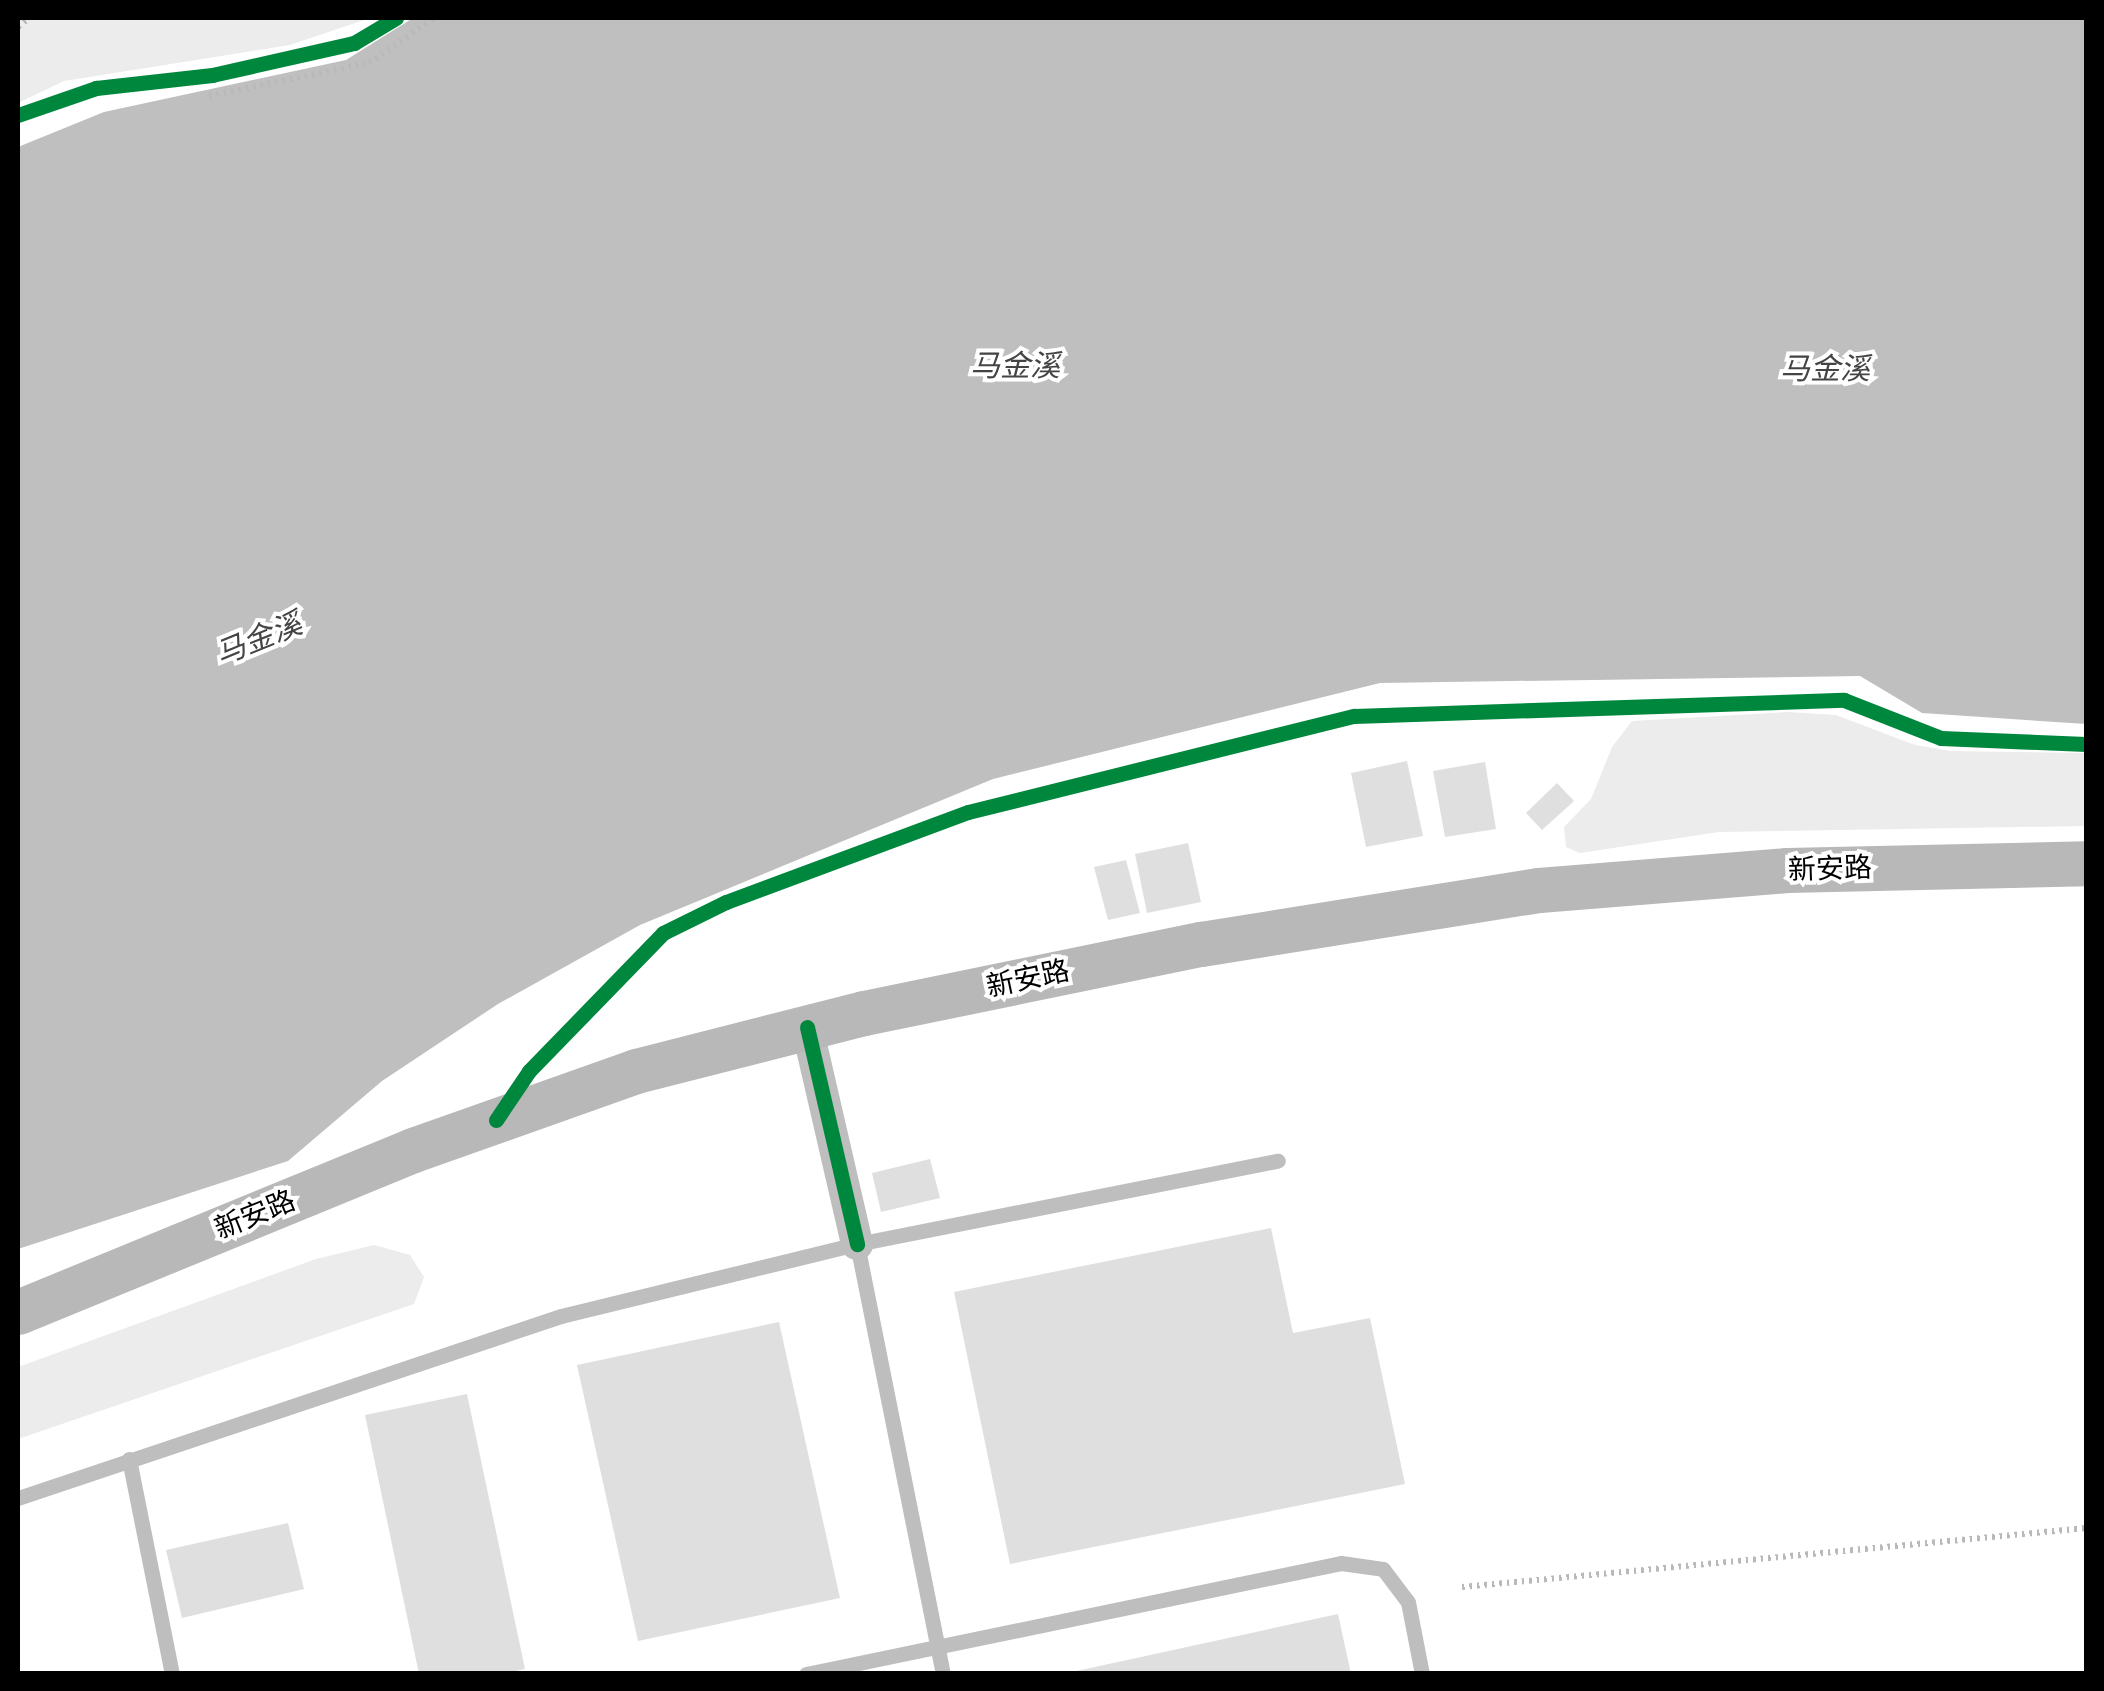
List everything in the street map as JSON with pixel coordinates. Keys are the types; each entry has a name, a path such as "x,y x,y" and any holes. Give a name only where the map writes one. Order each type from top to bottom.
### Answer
{"main road":[{"name":"新安路","path":"18,1312 430,1144 636,1070 807,1028 1201,944 1540,890 1788,870 2086,863"}],"street":[{"path":"807,1028 857,1244"}],"lane":[{"path":"18,1498 562,1316 857,1244 1278,1161"},
{"path":"857,1244 943,1674"},
{"path":"128,1459 172,1674"},
{"path":"806,1674 1341,1563 1383,1570 1408,1602 1422,1674"}],"path":[{"path":"18,27 29,18"},
{"path":"209,96 370,63 434,18"},
{"path":"1462,1587 2086,1528"}],"shaded area":[{"path":"18,18 370,18 290,45 64,81 18,103"},
{"path":"1788,712 1836,715 1915,745 1951,751 2086,753 2086,826 1719,832 1580,853 1566,847 1564,827 1591,799 1612,747 1632,721"},
{"path":"374,1245 410,1255 424,1277 414,1304 18,1439 18,1367 316,1259"}],"water":[{"name":"马金溪","path":"413,18 2086,18 2086,724 1922,713 1860,676 1380,683 993,779 640,925 498,1004 382,1081 288,1161 18,1249 18,147 104,112 346,60"}],"building":[{"path":"1407,761 1423,836 1366,847 1351,773"},
{"path":"1485,762 1496,829 1445,837 1433,771"},
{"path":"1557,783 1574,801 1542,830 1526,813"},
{"path":"1188,843 1201,902 1147,913 1135,854"},
{"path":"1126,860 1140,913 1108,920 1094,867"},
{"path":"930,1159 940,1198 881,1212 872,1173"},
{"path":"1271,1228 1293,1333 1370,1318 1405,1484 1010,1564 954,1292"},
{"path":"779,1322 840,1598 638,1641 577,1365"},
{"path":"467,1394 525,1669 502,1674 419,1674 365,1415"},
{"path":"288,1523 304,1589 182,1618 166,1550"},
{"path":"1338,1614 1351,1674 1072,1674 1072,1672"}],"cycle path":[{"path":"18,115 96,88 212,75 354,43 396,18"},
{"path":"496,1120 529,1071 663,933 726,902 968,812 1354,716 1844,700 1941,738 2086,744"},
{"path":"807,1027 857,1244"}]}
